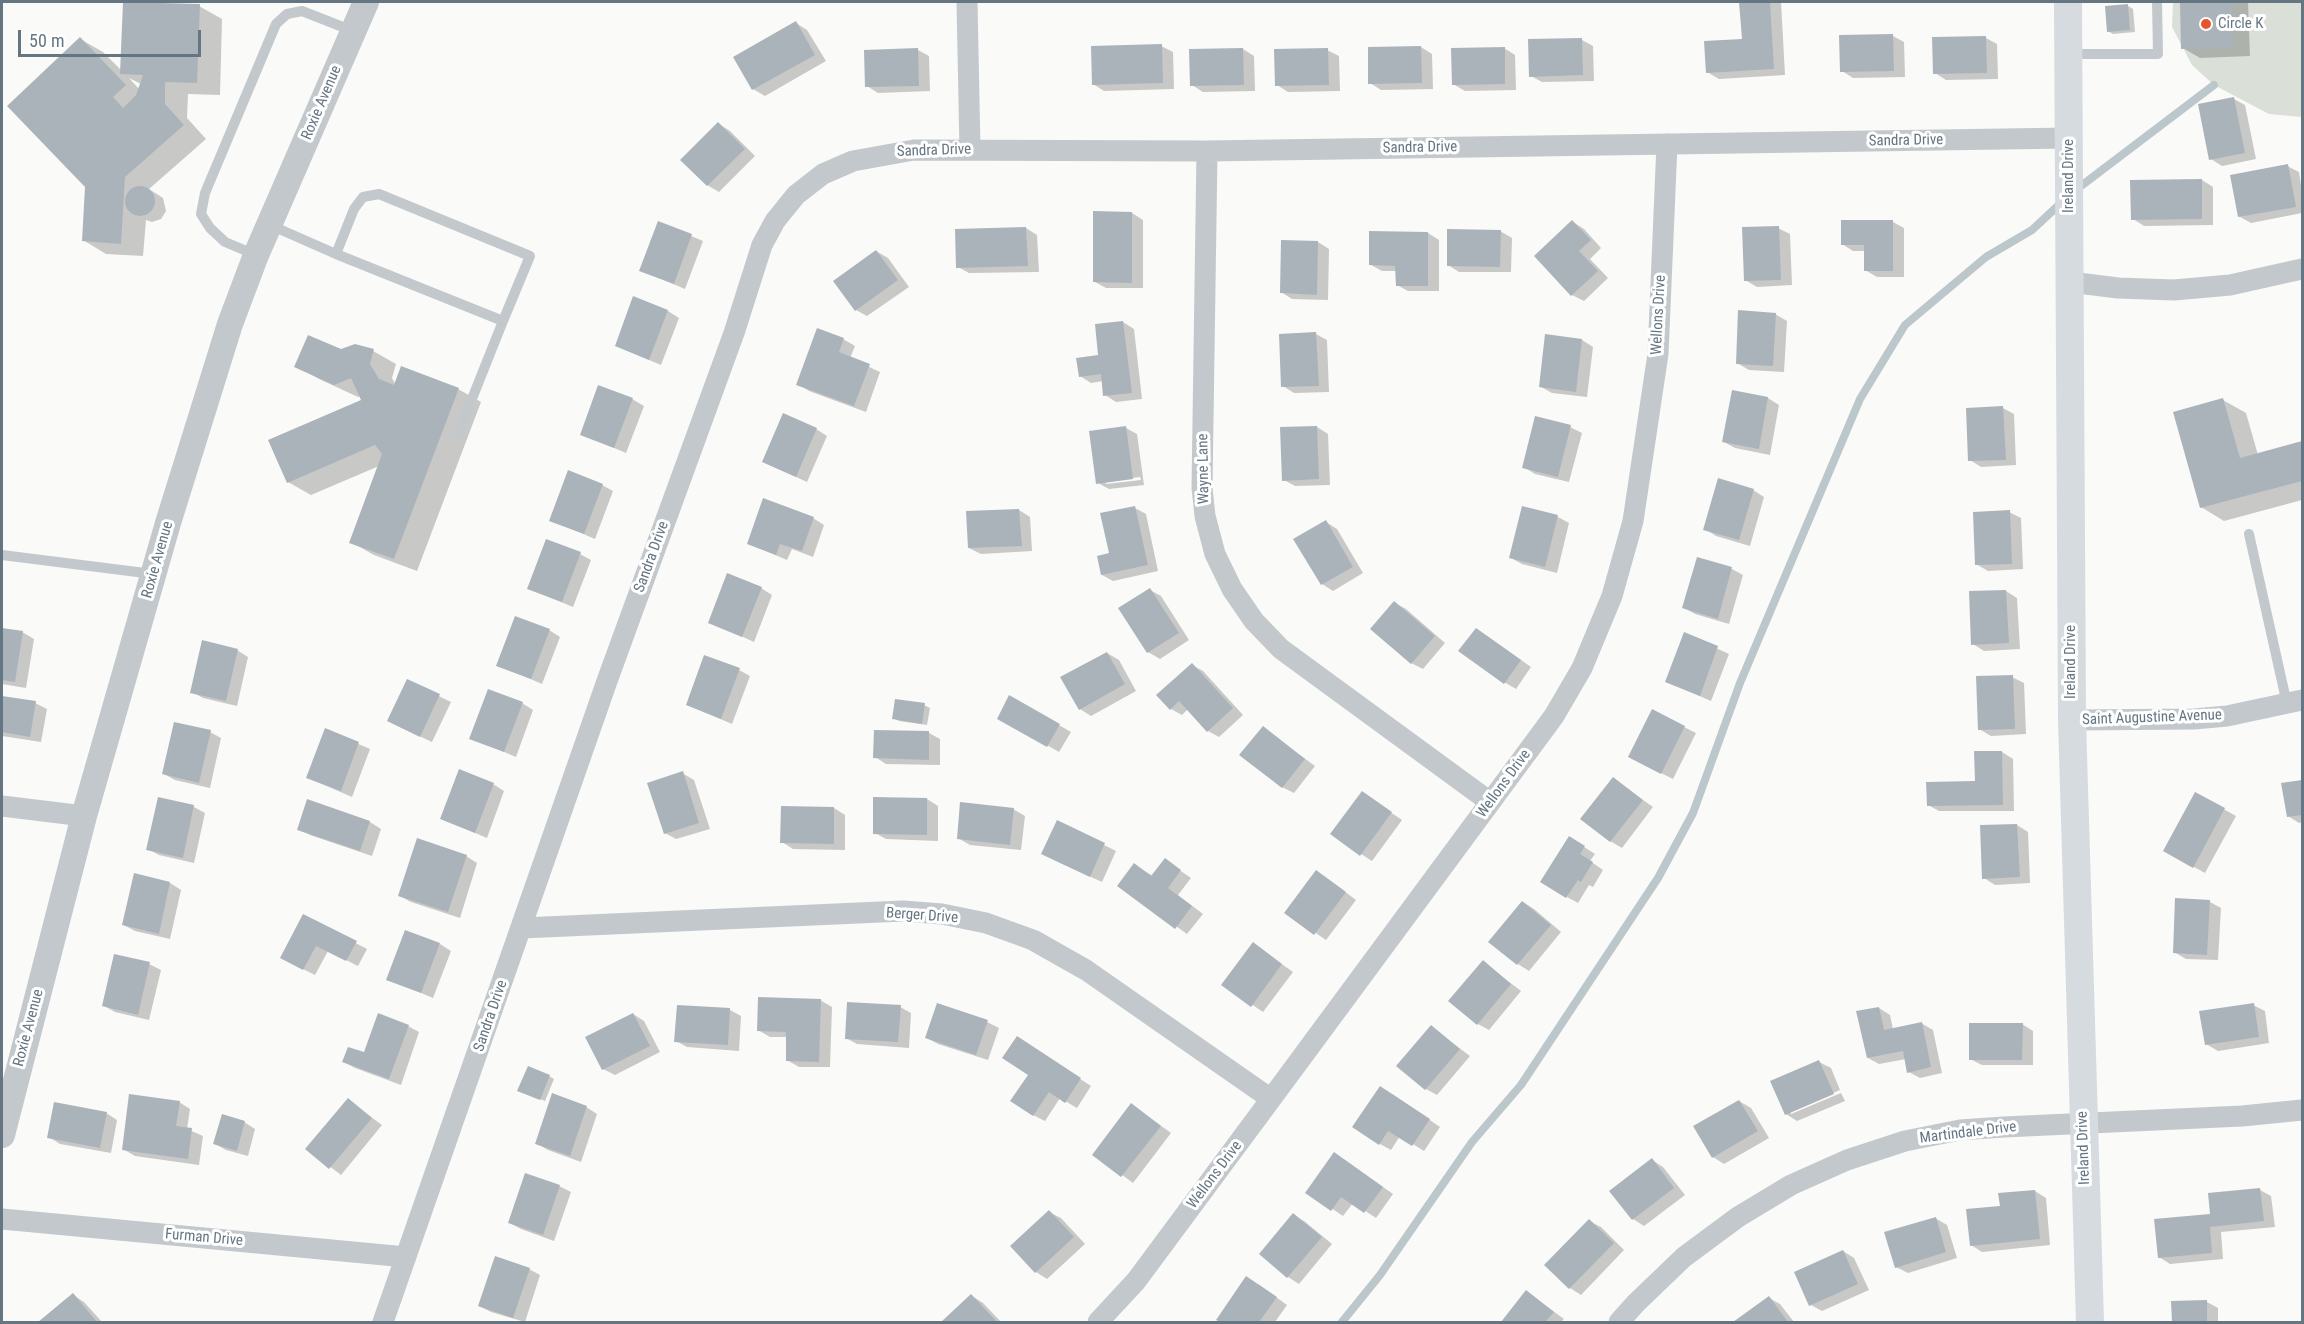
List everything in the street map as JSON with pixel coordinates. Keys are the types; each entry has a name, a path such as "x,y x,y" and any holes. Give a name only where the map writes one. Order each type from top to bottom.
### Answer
{"main road":[{"name":"Ireland Drive","path":"2068,2 2072,720 2090,1323"}],"street":[{"name":"Roxie Avenue","path":"2,1135 84,816 230,324 256,255 366,2"},
{"path":"967,2 970,150"},
{"name":"Sandra Drive","path":"383,1323 607,681 734,333 762,245 775,221 796,195 823,174 853,161 914,150 1207,151 2069,138"},
{"name":"Wellons Drive","path":"1098,1323 1136,1281 1271,1099 1554,716 1582,668 1612,596 1633,520 1658,354 1667,144"},
{"name":"Wayne Lane","path":"1207,151 1202,488 1205,516 1215,554 1232,589 1254,621 1281,649 1490,802"},
{"path":"2070,282 2118,288 2174,290 2230,285 2302,269"},
{"name":"Saint Augustine Avenue","path":"2072,720 2194,719 2227,716 2295,702"},
{"path":"2,806 84,816"},
{"name":"Berger Drive","path":"522,928 903,911 942,914 986,923 1033,940 1086,970 1271,1099"},
{"name":"Martindale Drive","path":"1619,1323 1636,1303 1684,1257 1738,1217 1791,1185 1847,1160 1905,1141 1960,1130 2242,1116 2302,1110"},
{"name":"Furman Drive","path":"2,1219 406,1257"}],"lane":[{"path":"2068,54 2157,54 2157,2"},
{"path":"256,255 225,242 210,228 201,214 205,193 276,24 287,14 302,11 353,31"},
{"path":"336,254 354,209 363,197 379,194 530,256 459,434"},
{"path":"270,225 503,321"},
{"path":"2249,534 2295,702"},
{"path":"2,555 154,574"}],"shaded area":[{"path":"2173,2 2302,2 2302,117 2269,114 2214,85 2192,65 2172,27"}],"building":[{"path":"123,2 200,4 197,83 165,82 165,104 184,125 125,177 121,244 82,241 85,187 7,106 80,37 126,85 113,97 123,108 136,95 143,75 120,74"},
{"path":"1739,2 1770,2 1774,69 1706,73 1704,41 1742,39"},
{"name":"Circle K","path":"2180,2 2232,2 2233,47 2181,49"},
{"path":"2128,4 2130,30 2107,32 2105,6"},
{"path":"796,21 815,55 752,90 733,57"},
{"path":"1893,34 1894,71 1840,72 1839,35"},
{"path":"1986,36 1987,73 1933,74 1932,37"},
{"path":"1582,38 1583,75 1529,77 1528,39"},
{"path":"1162,44 1163,83 1092,85 1091,46"},
{"path":"1421,46 1422,83 1368,84 1368,47"},
{"path":"1505,47 1505,84 1452,85 1451,48"},
{"path":"918,48 919,86 865,87 864,50"},
{"path":"1243,48 1244,85 1190,86 1189,49"},
{"path":"1328,48 1329,85 1275,86 1274,49"},
{"path":"2234,97 2245,153 2209,160 2198,104"},
{"path":"718,122 745,149 707,186 680,160"},
{"path":"2288,164 2296,207 2238,217 2230,175"},
{"path":"2202,179 2202,219 2131,220 2130,180"},
{"path":"140,186 151,190 155,201 151,212 140,216 129,212 125,201 129,190"},
{"path":"1093,211 1132,212 1132,283 1093,282"},
{"path":"1572,220 1591,240 1579,251 1598,271 1571,296 1534,256"},
{"path":"1841,220 1893,220 1893,271 1864,271 1864,245 1841,245"},
{"path":"658,221 692,234 674,284 639,271"},
{"path":"1779,226 1781,280 1744,281 1742,227"},
{"path":"1026,227 1028,266 956,268 955,229"},
{"path":"1447,229 1501,230 1500,267 1447,266"},
{"path":"1369,231 1428,232 1428,286 1396,286 1395,266 1369,265"},
{"path":"1281,240 1318,241 1317,295 1280,293"},
{"path":"876,250 898,280 855,311 833,281"},
{"path":"633,296 668,310 649,360 615,346"},
{"path":"1738,310 1776,313 1773,366 1736,364"},
{"path":"1123,321 1132,393 1103,396 1101,374 1079,377 1076,358 1098,355 1095,324"},
{"path":"817,328 844,338 839,352 870,364 854,406 796,385"},
{"path":"1316,332 1319,386 1281,387 1279,334"},
{"path":"1545,334 1582,339 1576,392 1539,387"},
{"path":"308,335 341,349 355,344 374,349 370,364 379,379 394,385 401,366 459,388 394,559 349,543 382,454 375,445 287,483 268,440 361,400 351,378 334,385 294,367"},
{"path":"598,385 633,398 614,448 580,435"},
{"path":"1732,390 1768,397 1759,449 1722,442"},
{"path":"2223,398 2240,458 2302,441 2302,481 2200,508 2173,412"},
{"path":"2003,406 2006,460 1968,461 1966,408"},
{"path":"783,413 817,428 796,477 762,462"},
{"path":"1535,416 1571,425 1558,477 1522,468"},
{"path":"1126,426 1133,479 1096,484 1089,431"},
{"path":"1317,426 1319,479 1282,481 1280,427"},
{"path":"568,470 603,484 584,534 549,521"},
{"path":"1718,478 1754,489 1739,540 1703,530"},
{"path":"763,498 814,517 802,551 780,544 776,555 747,544"},
{"path":"1135,506 1148,565 1101,575 1097,556 1109,553 1100,513"},
{"path":"1522,506 1558,515 1545,567 1509,558"},
{"path":"1019,509 1022,546 968,548 966,511"},
{"path":"2010,510 2012,564 1975,565 1973,512"},
{"path":"1326,520 1353,567 1321,585 1293,539"},
{"path":"546,539 581,552 562,602 527,589"},
{"path":"1697,557 1732,567 1718,619 1682,608"},
{"path":"727,573 762,587 742,637 708,623"},
{"path":"1150,588 1179,633 1147,653 1118,608"},
{"path":"2006,590 2009,643 1971,645 1969,591"},
{"path":"1394,601 1435,636 1411,664 1370,629"},
{"path":"515,616 550,629 531,679 496,666"},
{"path":"2,628 23,631 15,682 2,680"},
{"path":"1476,628 1521,660 1504,684 1458,651"},
{"path":"1684,632 1718,646 1700,696 1665,682"},
{"path":"202,640 238,649 226,701 190,693"},
{"path":"1107,652 1125,684 1079,710 1060,677"},
{"path":"704,655 740,668 721,719 686,705"},
{"path":"1192,663 1233,708 1207,732 1179,701 1170,710 1156,695"},
{"path":"2013,675 2015,729 1978,730 1976,676"},
{"path":"407,679 440,694 420,737 387,721"},
{"path":"488,689 523,702 504,752 469,739"},
{"path":"1009,695 1060,724 1047,747 997,719"},
{"path":"2,696 36,701 30,737 2,732"},
{"path":"895,699 925,703 922,724 892,719"},
{"path":"1652,709 1685,726 1661,774 1628,757"},
{"path":"174,722 211,730 199,783 162,774"},
{"path":"1263,726 1305,759 1282,788 1239,755"},
{"path":"325,728 359,742 341,791 306,778"},
{"path":"874,730 929,731 929,760 873,758"},
{"path":"1974,751 2002,751 2003,805 1927,806 1926,782 1975,781"},
{"path":"459,769 494,783 475,833 440,819"},
{"path":"683,771 699,823 664,834 647,783"},
{"path":"1613,777 1643,800 1610,842 1580,819"},
{"path":"2302,780 2302,815 2287,817 2281,783"},
{"path":"1362,791 1392,812 1360,856 1330,834"},
{"path":"2195,792 2225,808 2193,868 2163,851"},
{"path":"158,797 194,805 183,858 146,850"},
{"path":"873,797 927,798 927,835 873,834"},
{"path":"307,799 370,821 360,851 297,830"},
{"path":"960,802 1014,808 1010,845 957,839"},
{"path":"781,806 834,807 834,844 780,843"},
{"path":"1057,820 1105,843 1090,877 1041,854"},
{"path":"2017,824 2020,877 1982,879 1980,825"},
{"path":"1569,836 1585,846 1580,854 1593,862 1581,882 1578,880 1566,898 1540,882"},
{"path":"417,838 467,855 448,912 398,896"},
{"path":"1165,858 1181,870 1168,888 1192,906 1175,929 1117,886 1134,863 1151,876"},
{"path":"1316,870 1346,892 1314,935 1284,913"},
{"path":"134,873 170,882 159,934 122,925"},
{"path":"2175,898 2210,900 2207,955 2173,953"},
{"path":"1522,901 1551,925 1517,965 1488,942"},
{"path":"303,914 357,941 346,961 316,946 303,970 280,958"},
{"path":"405,930 440,943 421,993 386,980"},
{"path":"1253,942 1282,964 1251,1007 1221,985"},
{"path":"114,954 150,962 138,1015 102,1006"},
{"path":"1483,960 1511,984 1477,1025 1448,1001"},
{"path":"758,997 821,999 819,1062 786,1061 786,1032 757,1031"},
{"path":"847,1002 901,1005 898,1042 845,1039"},
{"path":"937,1003 988,1020 976,1055 925,1038"},
{"path":"2254,1003 2259,1037 2205,1045 2199,1011"},
{"path":"677,1005 730,1008 728,1045 674,1042"},
{"path":"1879,1007 1884,1030 1922,1022 1931,1067 1907,1073 1903,1051 1867,1058 1856,1011"},
{"path":"378,1013 409,1025 389,1079 342,1062 348,1047 364,1052"},
{"path":"633,1013 650,1046 602,1070 585,1037"},
{"path":"1969,1023 2023,1023 2022,1060 1969,1060"},
{"path":"1431,1025 1460,1049 1425,1090 1396,1066"},
{"path":"1017,1036 1081,1078 1065,1103 1049,1092 1033,1116 1010,1101 1028,1075 1002,1058"},
{"path":"1819,1060 1834,1094 1785,1115 1770,1081"},
{"path":"528,1066 550,1075 540,1100 517,1091"},
{"path":"1380,1086 1430,1119 1412,1146 1388,1131 1379,1145 1352,1127"},
{"path":"552,1093 587,1106 570,1156 535,1144"},
{"path":"129,1094 180,1101 176,1126 192,1128 188,1159 122,1150"},
{"path":"348,1098 372,1118 329,1169 305,1149"},
{"path":"1739,1100 1758,1131 1712,1158 1693,1126"},
{"path":"54,1102 107,1112 100,1148 47,1138"},
{"path":"1131,1103 1161,1126 1121,1177 1092,1155"},
{"path":"222,1114 245,1121 237,1151 213,1144"},
{"path":"1334,1152 1383,1187 1364,1213 1341,1197 1331,1211 1305,1193"},
{"path":"1652,1158 1674,1188 1632,1220 1609,1191"},
{"path":"525,1173 560,1185 543,1235 508,1223"},
{"path":"2260,1188 2264,1221 2210,1227 2212,1253 2158,1258 2154,1219 2210,1214 2208,1193"},
{"path":"2035,1190 2040,1239 1970,1246 1966,1209 2000,1206 1998,1193"},
{"path":"1049,1210 1074,1237 1035,1273 1010,1246"},
{"path":"1293,1213 1322,1237 1287,1278 1259,1254"},
{"path":"1936,1217 1946,1252 1895,1268 1884,1232"},
{"path":"1589,1219 1614,1243 1569,1289 1544,1265"},
{"path":"1843,1250 1858,1284 1809,1306 1794,1272"},
{"path":"495,1256 530,1268 513,1318 478,1306"},
{"path":"1246,1276 1277,1297 1259,1322 1220,1322 1216,1320"},
{"path":"1526,1290 1554,1312 1545,1322 1501,1322"},
{"path":"73,1293 97,1322 38,1322"},
{"path":"971,1294 997,1322 941,1322"},
{"path":"1769,1296 1788,1322 1733,1322"},
{"path":"2207,1300 2207,1322 2172,1322 2171,1301"}],"waterway":[{"path":"2077,189 2214,85"},
{"path":"1342,1322 1380,1275 1472,1142 1521,1085 1658,878 1693,813 1740,683 1860,399 1905,325 1986,257 2032,230 2061,203"}],"place":[{"name":"Circle K","path":"2206,24"}]}
